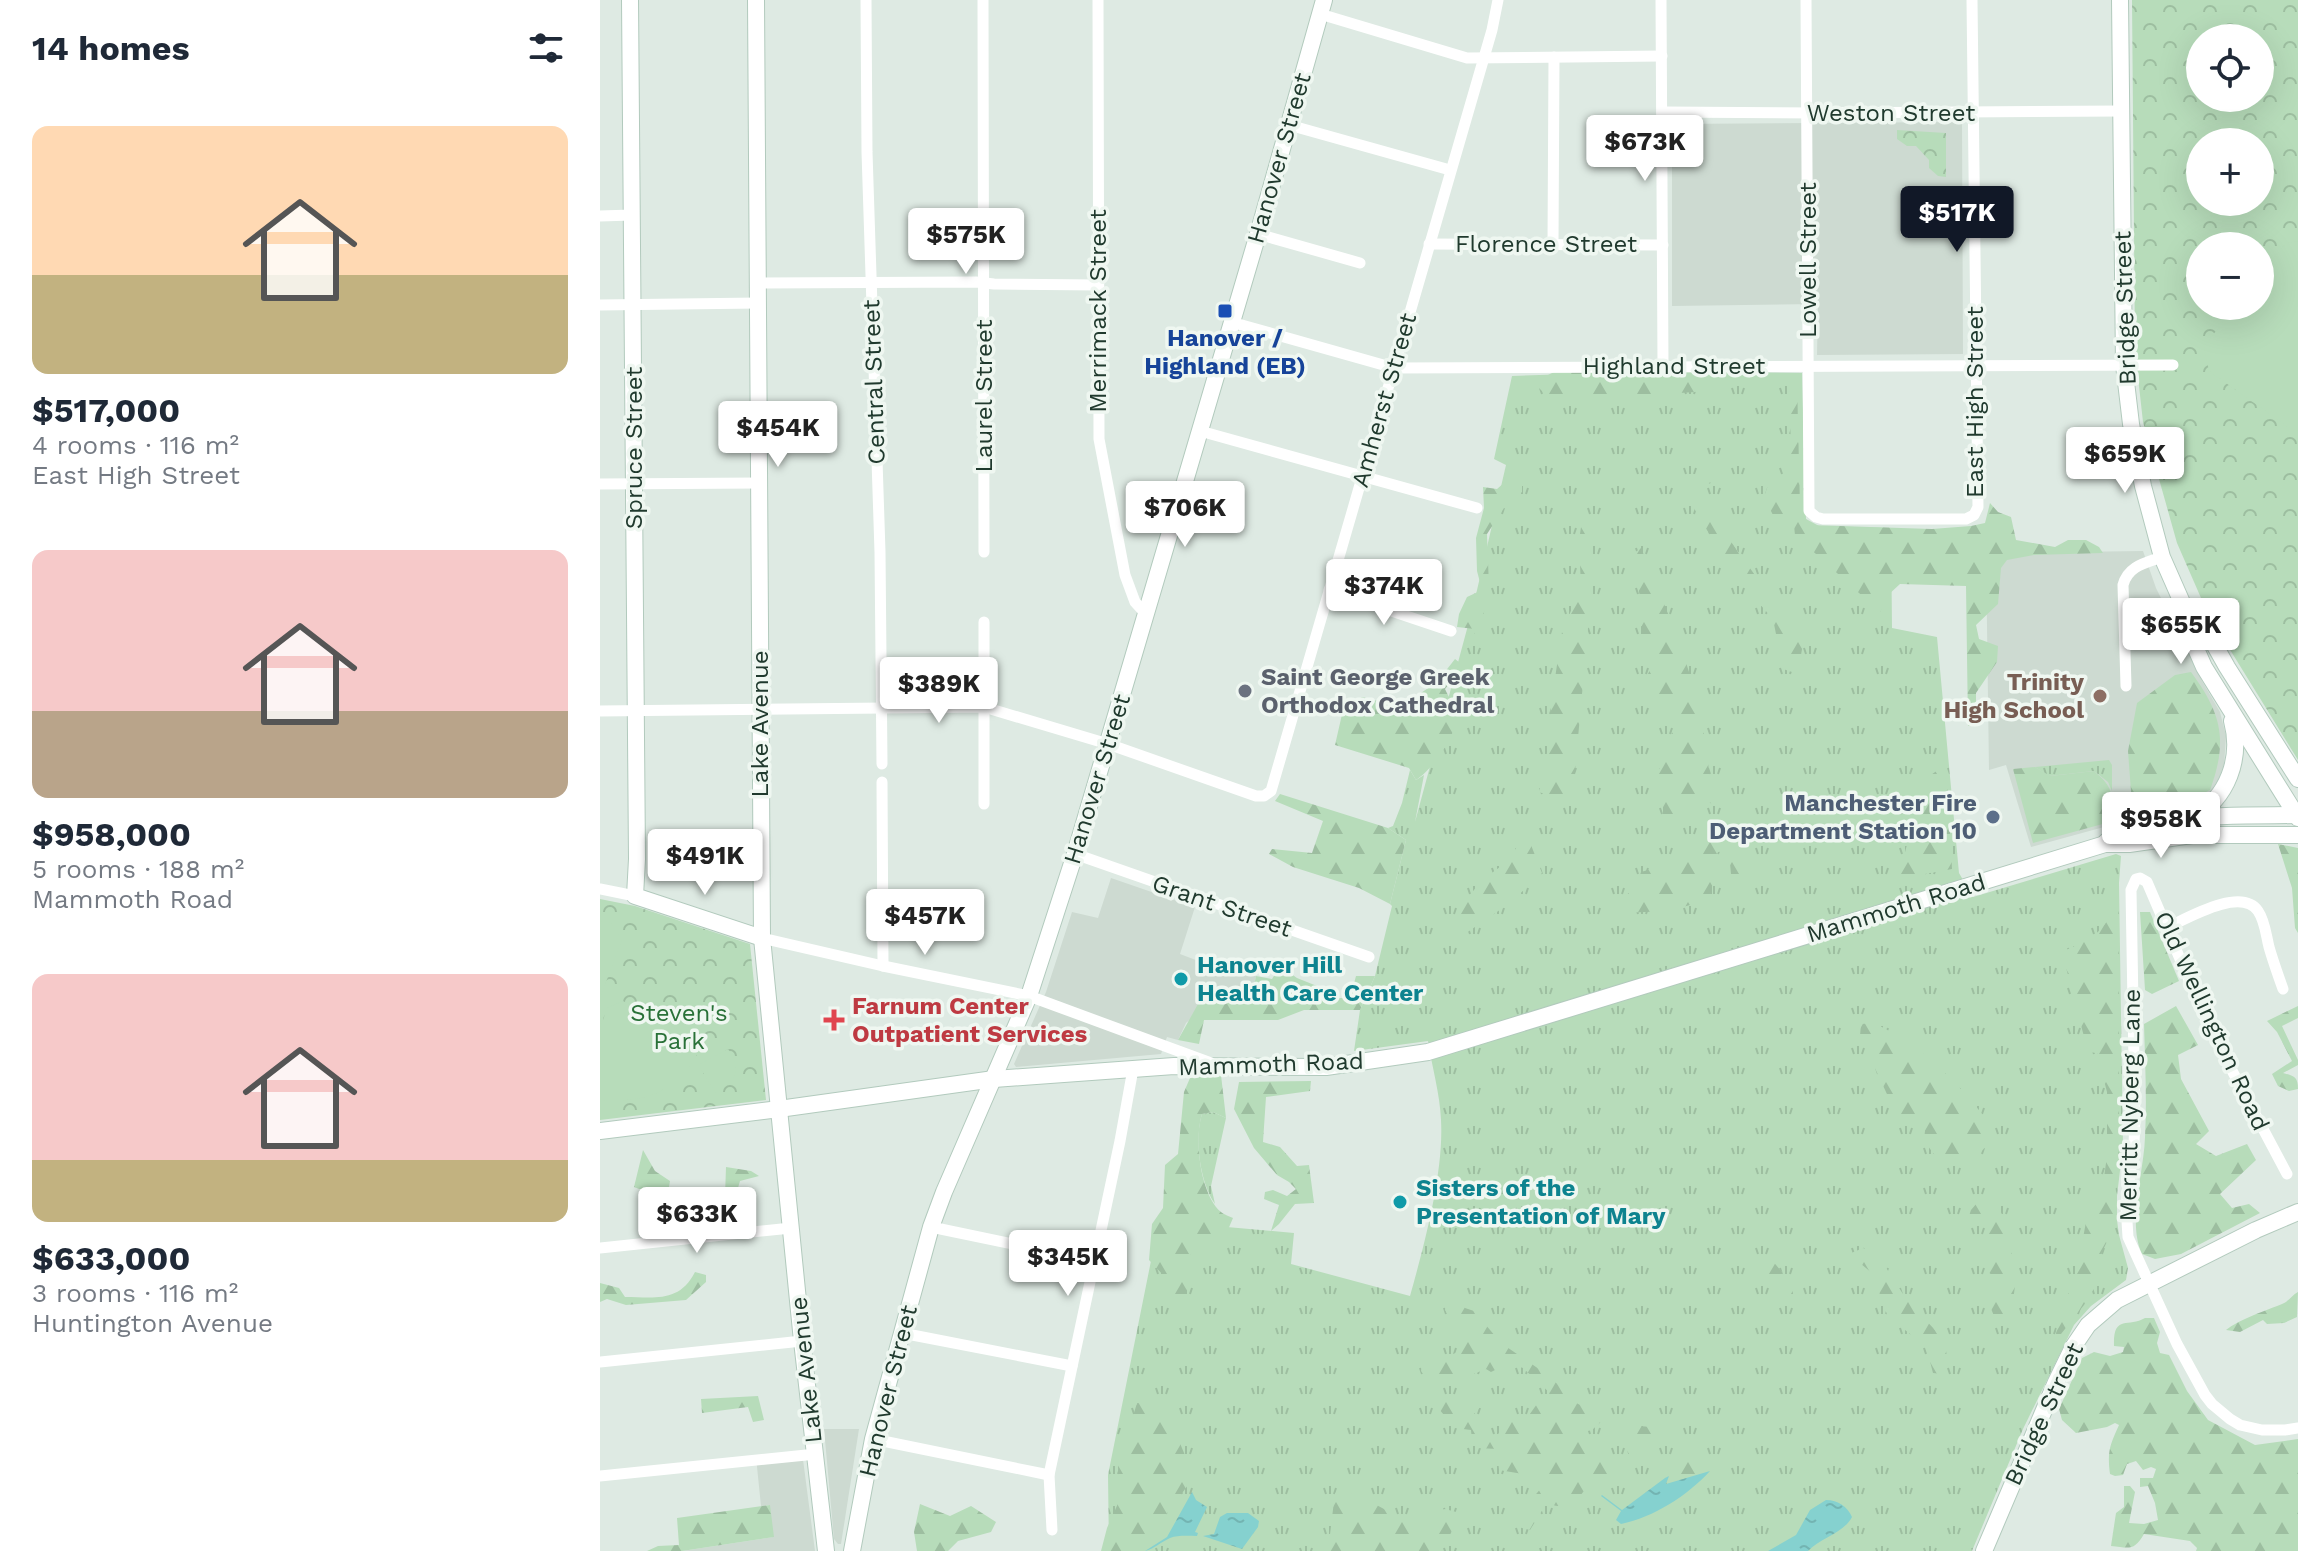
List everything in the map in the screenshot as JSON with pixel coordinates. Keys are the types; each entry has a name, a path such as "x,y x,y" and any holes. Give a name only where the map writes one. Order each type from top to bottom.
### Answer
{"street":[{"name":"Spruce Street","path":"630,0 635,896"},
{"name":"Lake Avenue","path":"756,0 762,938 802,1341 828,1548"},
{"name":"Central Street","path":"866,0 867,152 880,552 882,764"},
{"name":"Laurel Street","path":"983,0 984,552"},
{"name":"Merrimack Street","path":"1098,0 1100,451 1125,575 1135,602 1145,613"},
{"name":"Amherst Street","path":"1108,744 1256,796 1264,796 1271,791 1498,0"},
{"path":"1661,0 1663,365"},
{"name":"Lowell Street","path":"1806,0 1809,511 1823,519 1966,519 1974,515"},
{"name":"East High Street","path":"1972,0 1978,507 1974,515"},
{"name":"Bridge Street","path":"2120,0 2124,365 2137,460 2162,557 2184,607 2186,626 2196,649 2228,707 2297,816"},
{"path":"1322,7 1467,58 1662,56"},
{"name":"Hanover Street","path":"852,1551 873,1439 931,1227 1029,996 1075,854 1322,7"},
{"path":"1553,244 1554,57"},
{"name":"Weston Street","path":"1662,112 2121,111"},
{"path":"1289,125 1450,170"},
{"path":"600,216 632,215"},
{"path":"1258,234 1360,263"},
{"name":"Florence Street","path":"1429,244 1663,245"},
{"path":"758,283 1098,285"},
{"path":"600,305 758,303"},
{"name":"Highland Street","path":"1231,322 1394,368 2173,365"},
{"path":"1200,431 1477,508"},
{"path":"600,484 758,483"},
{"path":"2126,686 2125,576 2140,565 2162,557"},
{"path":"1329,590 1451,631"},
{"name":"Bridge Street","path":"2184,607 2200,619 2298,779"},
{"path":"984,622 984,804"},
{"path":"600,711 984,707 1108,744"},
{"path":"2192,817 2212,803 2234,763 2235,741 2228,707"},
{"path":"882,782 883,966"},
{"name":"Mammoth Road","path":"2105,844 2113,836 2144,826 2192,817 2297,816"},
{"name":"Mammoth Road","path":"600,1131 994,1079 1133,1069 1326,1067 1428,1052 2105,844 2129,844 2192,835 2298,835"},
{"name":"Grant Street","path":"1075,854 1369,957"},
{"name":"Old Wellington Road","path":"2132,883 2140,878 2147,882 2211,1031 2287,1174"},
{"name":"Merritt Nyberg Lane","path":"2132,883 2135,1119 2126,1216 2131,1249 2199,1385 2220,1413 2251,1428 2274,1431 2298,1428"},
{"path":"600,889 635,896 762,938 1029,996 1219,1066"},
{"path":"2166,928 2226,903 2238,900 2253,905 2263,920 2283,989"},
{"path":"1052,1530 1049,1475 1133,1069"},
{"name":"Bridge Street","path":"2256,1230 2298,1204"},
{"name":"Bridge Street","path":"1984,1551 2050,1394 2073,1347 2088,1325 2107,1306 2298,1212"},
{"path":"931,1227 1094,1261"},
{"path":"600,1248 791,1228"},
{"path":"902,1333 1072,1366"},
{"path":"600,1362 802,1341"},
{"path":"873,1439 1049,1475"},
{"path":"600,1476 816,1454"}],"shaded area":[{"path":"1962,122 1963,354 1817,355 1818,304 1672,306 1672,124"},
{"name":"Trinity High School","path":"2143,551 2156,588 2220,712 2226,736 2224,766 2209,795 2195,802 2031,847 2006,765 1989,770 1986,553"},
{"path":"1111,878 1195,907 1180,954 1214,967 1256,976 1252,995 1240,1004 1214,999 1186,1023 1178,1040 1167,1037 1161,1054 1016,1067 1014,1064 1046,992 1072,912 1098,918"},
{"path":"824,1429 859,1429 841,1544 834,1539"},
{"path":"802,1452 815,1551 682,1551 773,1537 769,1505 761,1506 756,1457"}],"green space":[{"path":"2132,0 2298,0 2298,760 2208,614 2177,543 2143,422 2135,350"},
{"path":"1897,130 1946,133 1946,177 1938,176 1929,168 1929,160 1916,146 1907,146 1897,139"},
{"path":"2298,241 2298,431 2209,371 2204,346 2225,320 2274,320 2274,258 2286,243"},
{"path":"1663,371 1802,373 1806,519 1819,526 1891,528 1892,628 1937,637 1959,873 1973,897 2116,854 2121,856 2123,1145 2117,1220 2128,1268 2126,1280 2091,1306 2074,1325 2023,1429 1972,1551 1109,1551 1108,1475 1159,1221 1294,1233 1291,1264 1410,1296 1432,1209 1441,1140 1439,1100 1428,1041 1354,1051 1360,1010 1375,976 1406,840 1388,828 1393,826 1402,803 1410,770 1416,780 1424,775 1415,822 1474,603 1506,465 1494,459 1512,376"},
{"path":"1554,372 1790,375 1797,381 1800,507 1809,525 1932,529 1971,526 1985,523 1990,503 1998,512 2011,517 2016,540 2055,547 2068,540 2086,540 2103,553 2034,555 2007,560 2001,568 1998,604 1976,625 1979,639 1998,646 1997,662 1976,693 1976,726 1968,726 1966,586 1900,584 1887,596 1880,612 1795,535 1793,516 1773,515 1764,497 1767,488 1785,485 1780,452 1791,443 1788,382 1723,379 1711,391 1552,401 1537,386 1538,380"},
{"path":"1716,472 1718,480 1694,490 1757,578 1740,585 1677,480"},
{"path":"1513,475 1522,483 1522,492 1504,508 1487,534 1489,588 1477,645 1474,641 1475,629 1457,627 1467,597 1482,590 1477,571 1476,538 1484,508 1483,487 1497,489"},
{"path":"1583,513 1589,519 1593,573 1572,804 1539,792 1546,763 1562,632 1581,587 1579,541"},
{"path":"1641,548 1678,638 1700,706 1714,806 1702,796 1688,799 1679,816 1663,824 1663,793 1654,783 1660,767 1674,753 1669,741 1675,724 1663,707 1652,699 1647,676 1651,668 1641,639 1643,608 1630,556"},
{"path":"1766,597 1781,603 1791,614 1803,643 1800,661 1792,672 1783,669 1773,619 1757,601"},
{"path":"1455,659 1464,666 1445,689 1453,704 1456,722 1449,741 1436,760 1416,780 1409,768 1335,745 1343,710 1362,697 1406,708 1415,697 1437,682"},
{"path":"2191,672 2210,701 2219,728 2219,757 2210,790 2187,802 2139,811 2132,805 2128,751 2137,703 2175,675"},
{"path":"2109,760 2112,765 2112,791 2108,782 2094,771 2049,776 2035,767"},
{"path":"1942,767 1947,777 1952,869 1898,879 1924,780"},
{"path":"2035,767 2050,776 2094,771 2106,783 2111,794 2110,822 2033,843 2013,769"},
{"path":"1280,794 1388,828 1406,840 1390,904 1359,888 1293,867 1269,854 1272,849 1312,853 1323,821 1275,801"},
{"path":"1736,836 1744,854 1748,876 1747,891 1739,907 1728,851 1718,852 1712,863 1712,897 1667,910 1621,913 1623,899 1637,884 1641,872 1658,867 1670,856 1696,845"},
{"path":"1521,837 1531,845 1542,873 1510,903 1456,940 1457,911 1482,880 1511,859"},
{"path":"2278,844 2298,848 2298,933 2292,888"},
{"path":"2118,898 2118,1154 2113,1229 2094,1269 2095,1287 2061,1334 2054,1350 2059,1310 2075,1282 2090,1200 2102,1192 2107,1156 2107,1092 2097,1053 2088,1052 2062,952 2098,932 2109,919"},
{"name":"Steven's Park","path":"600,899 635,906 750,944 766,1100 600,1120"},
{"path":"2140,912 2150,912 2179,981 2152,994 2145,990"},
{"path":"600,921 611,923 622,940 600,998"},
{"path":"1280,966 1297,978 1317,986 1327,998 1350,998 1356,976 1375,976 1360,1010 1304,1010 1278,1020 1204,1020 1199,1044 1178,1040 1198,1004 1214,999 1240,1004 1252,995 1256,976 1272,979"},
{"path":"623,1001 703,1042 686,1071 662,1090 634,1099 600,1100 600,1029 607,1008"},
{"path":"2176,1006 2198,1045 2178,1055 2181,1079 2209,1131 2196,1144 2216,1156 2247,1144 2256,1160 2220,1194 2232,1208 2249,1204 2260,1213 2181,1254 2155,1259 2142,1254 2136,1227 2146,1123 2144,1024"},
{"path":"2298,1006 2298,1018 2282,1026 2298,1060 2298,1065 2283,1073 2297,1081 2298,1089 2289,1091 2278,1086 2272,1074 2292,1061 2277,1032 2267,1021"},
{"path":"1874,1023 1938,1066 1990,1124 1988,1144 1972,1162 1940,1162 1924,1141 1926,1120 1918,1111 1910,1119 1899,1120 1860,1036 1861,1024"},
{"path":"728,1049 735,1063 735,1074 716,1093 698,1065"},
{"path":"1221,1075 1226,1118 1213,1112 1202,1114 1199,1137 1201,1166 1214,1204 1222,1213 1233,1218 1224,1239 1187,1256 1179,1271 1189,1284 1184,1297 1176,1299 1165,1277 1149,1260 1152,1224 1163,1208 1165,1165 1178,1154 1184,1092 1190,1078"},
{"path":"1311,1081 1310,1091 1266,1097 1263,1142 1280,1147 1297,1166 1309,1165 1314,1203 1295,1204 1271,1231 1279,1205 1264,1199 1265,1192 1273,1190 1287,1196 1296,1189 1277,1175 1254,1148 1234,1109 1239,1082"},
{"path":"1213,1112 1226,1118 1211,1186 1215,1204 1202,1173 1199,1147 1202,1114"},
{"path":"643,1150 655,1171 670,1181 668,1193 652,1194 634,1187"},
{"path":"726,1167 751,1171 759,1176 740,1181 733,1205 741,1219 730,1221 725,1196"},
{"path":"1983,1196 1994,1198 2009,1229 2015,1286 2011,1315 1994,1316 1990,1306 1995,1290 1994,1277 1986,1270 1983,1246 1986,1227 1983,1218 1969,1216"},
{"path":"1863,1248 1877,1253 1908,1301 1938,1333 1946,1351 1942,1374 1933,1373 1926,1346 1888,1317 1872,1273 1849,1254"},
{"path":"1771,1259 1791,1283 1794,1299 1782,1300 1765,1279 1747,1276 1748,1269"},
{"path":"695,1272 706,1275 706,1282 686,1300 626,1305 607,1299 600,1302 600,1283 619,1288 625,1297 665,1296 682,1289"},
{"path":"2298,1292 2297,1317 2284,1323 2267,1324 2263,1320 2240,1332 2226,1330 2284,1303"},
{"path":"1455,1298 1465,1308 1474,1311 1501,1343 1549,1376 1578,1404 1587,1407 1598,1403 1604,1406 1603,1420 1592,1430 1575,1434 1585,1453 1604,1450 1613,1471 1590,1485 1575,1502 1567,1506 1553,1505 1556,1496 1551,1496 1530,1530 1510,1525 1542,1487 1540,1477 1499,1470 1498,1459 1505,1452 1477,1448 1471,1430 1455,1428 1433,1402 1435,1396 1443,1395 1463,1415 1470,1398 1478,1394 1482,1398 1481,1406 1474,1414 1475,1425 1482,1434 1497,1436 1509,1416 1527,1418 1537,1404 1551,1394 1523,1368 1504,1362 1491,1372 1486,1369 1459,1380 1426,1378 1421,1371 1427,1357 1441,1351 1448,1357 1457,1352 1463,1336 1462,1325 1451,1321 1445,1310 1448,1300"},
{"path":"2154,1318 2160,1332 2157,1343 2160,1353 2169,1355 2187,1391 2208,1420 2255,1445 2298,1439 2298,1551 2196,1551 2197,1548 2190,1541 2144,1534 2131,1547 2111,1546 2116,1513 2124,1507 2124,1486 2130,1486 2135,1492 2129,1523 2144,1524 2158,1520 2148,1486 2140,1487 2140,1478 2153,1478 2156,1469 2143,1470 2136,1461 2127,1464 2123,1475 2110,1474 2110,1448 2119,1425 2115,1423 2076,1433 2062,1420 2059,1409 2082,1358 2094,1352 2110,1356 2123,1352 2124,1347 2114,1346 2116,1330 2123,1324"},
{"path":"758,1396 764,1420 753,1422 748,1407 702,1413 701,1399"},
{"path":"1137,1403 1153,1404 1167,1412 1194,1477 1139,1551 1101,1551 1120,1499 1118,1467"},
{"path":"1627,1425 1651,1427 1651,1444 1637,1467 1629,1457"},
{"path":"1693,1448 1705,1457 1710,1471 1665,1485 1675,1465"},
{"path":"1344,1491 1408,1522 1445,1509 1460,1513 1445,1546 1435,1551 1328,1551 1335,1493"},
{"path":"920,1504 950,1516 971,1506 996,1522 991,1532 958,1541 948,1551 917,1551 914,1532"},
{"path":"770,1505 774,1537 682,1551 647,1551 658,1546 679,1545 677,1518"}],"water":[{"path":"1710,1471 1669,1504 1621,1524 1616,1520 1621,1511 1601,1496 1622,1510 1669,1476 1666,1484"},
{"path":"1192,1492 1196,1500 1207,1507 1195,1532 1197,1536 1173,1537 1145,1551 1167,1537"},
{"path":"1826,1500 1845,1507 1852,1517 1848,1523 1808,1551 1768,1551 1796,1535 1810,1510"},
{"path":"1227,1513 1248,1513 1259,1521 1242,1549 1203,1536 1214,1534 1220,1517"}],"place":[{"name":"Hanover / Highland (EB)","path":"1225,311"},
{"name":"Saint George Greek Orthodox Cathedral","path":"1245,691"},
{"name":"Trinity High School","path":"2100,696"},
{"name":"Manchester Fire Department Station 10","path":"1993,817"},
{"name":"Hanover Hill Health Care Center","path":"1181,979"},
{"name":"Farnum Center Outpatient Services","path":"834,1020"},
{"name":"Sisters of the Presentation of Mary","path":"1400,1202"}]}
